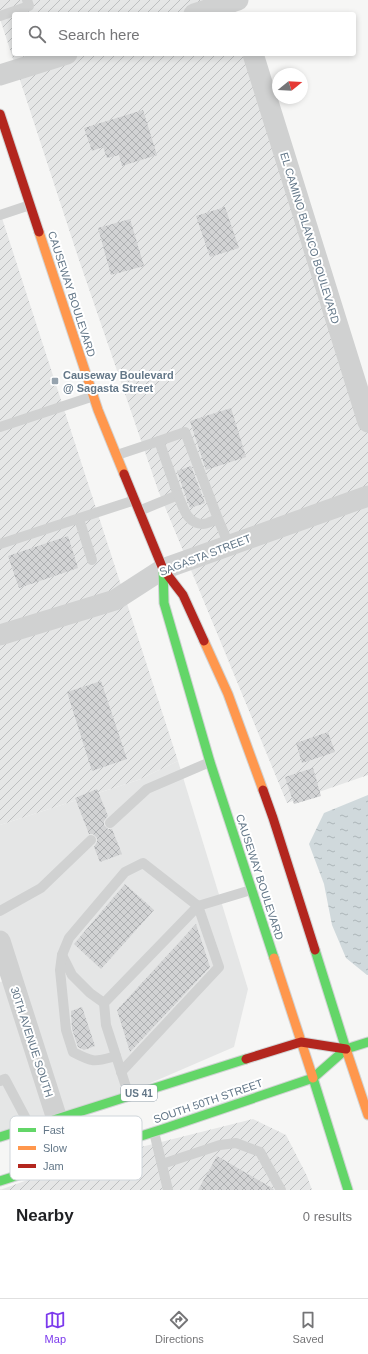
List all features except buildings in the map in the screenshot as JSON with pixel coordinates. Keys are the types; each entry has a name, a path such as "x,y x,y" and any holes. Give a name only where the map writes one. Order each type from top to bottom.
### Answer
{"main road":[{"name":"CAUSEWAY BOULEVARD","path":"0,114 94,396 139,511 163,569 183,595 228,694 273,818 368,1116"},
{"name":"CAUSEWAY BOULEVARD","path":"163,569 164,603 210,762 348,1190"},
{"name":"SOUTH 50TH STREET","path":"66,1116 301,1042 346,1049"},
{"name":"SOUTH 50TH STREET","path":"142,1136 313,1078 346,1049 368,1042"},
{"name":"SOUTH 50TH STREET","path":"0,1137 10,1134"},
{"name":"SOUTH 50TH STREET","path":"0,1181 10,1178"}],"street":[{"path":"204,12 238,5"},
{"path":"0,75 61,56"},
{"name":"EL CAMINO BLANCO BOULEVARD","path":"254,56 368,422"},
{"name":"SAGASTA STREET","path":"0,635 115,600 163,569 368,496"},
{"name":"30TH AVENUE SOUTH","path":"0,941 56,1116"}],"lane":[{"path":"0,16 29,6 27,0"},
{"path":"0,215 30,205"},
{"path":"0,427 94,396"},
{"path":"117,455 185,432 229,545"},
{"path":"159,441 187,516 192,521 203,524 218,519"},
{"path":"139,511 178,495"},
{"path":"0,544 135,500"},
{"path":"79,518 92,560"},
{"path":"110,823 147,789 210,762"},
{"path":"0,911 41,888 91,840"},
{"path":"116,1056 96,1061 88,1060 73,1052 66,1030 60,970 62,955 69,938 125,872 143,863 198,906 219,967 121,1072"},
{"path":"104,1003 198,906 251,890"},
{"path":"62,955 72,974 90,993 104,1003 106,1025 129,1096"},
{"path":"0,1081 5,1079 25,1116"},
{"path":"154,1132 168,1190"},
{"path":"162,1164 220,1145 236,1143 260,1152 281,1190"}],"shaded area":[{"path":"0,0 233,0 236,12 12,12 12,56 0,19"},
{"path":"12,56 251,56 368,430 368,775 287,803 158,490 78,257"},
{"path":"0,212 178,761 138,780 0,825"},
{"path":"178,761 248,989 234,1047 139,1088 58,1114 0,930 0,825 138,780"},
{"path":"12,978 55,1116 10,1116 10,1135 0,1138 0,982"},
{"path":"253,1119 286,1135 307,1176 312,1190 0,1190 28,1180 142,1180 142,1147"}],"water":[{"path":"368,795 367,975 346,958 332,925 324,884 309,844 324,813"}],"traffic: fast":[{"path":"163,569 164,603 210,762 274,958"},
{"path":"315,950 346,1049"},
{"path":"142,1136 313,1078 346,1049 368,1042"},
{"path":"66,1116 246,1059"},
{"path":"313,1078 348,1190"},
{"path":"0,1137 10,1134"},
{"path":"0,1181 10,1178"}],"traffic: slow":[{"path":"39,232 98,410 124,474"},
{"path":"204,641 228,694 263,790"},
{"path":"274,958 313,1078"},
{"path":"346,1049 368,1115"}],"traffic: jam":[{"path":"0,114 39,232"},
{"path":"124,474 163,569 183,595 204,641"},
{"path":"263,790 315,950"},
{"path":"246,1059 301,1042 346,1049"}],"place":[{"name":"Causeway Boulevard @ Sagasta Street","path":"55,381"}]}
